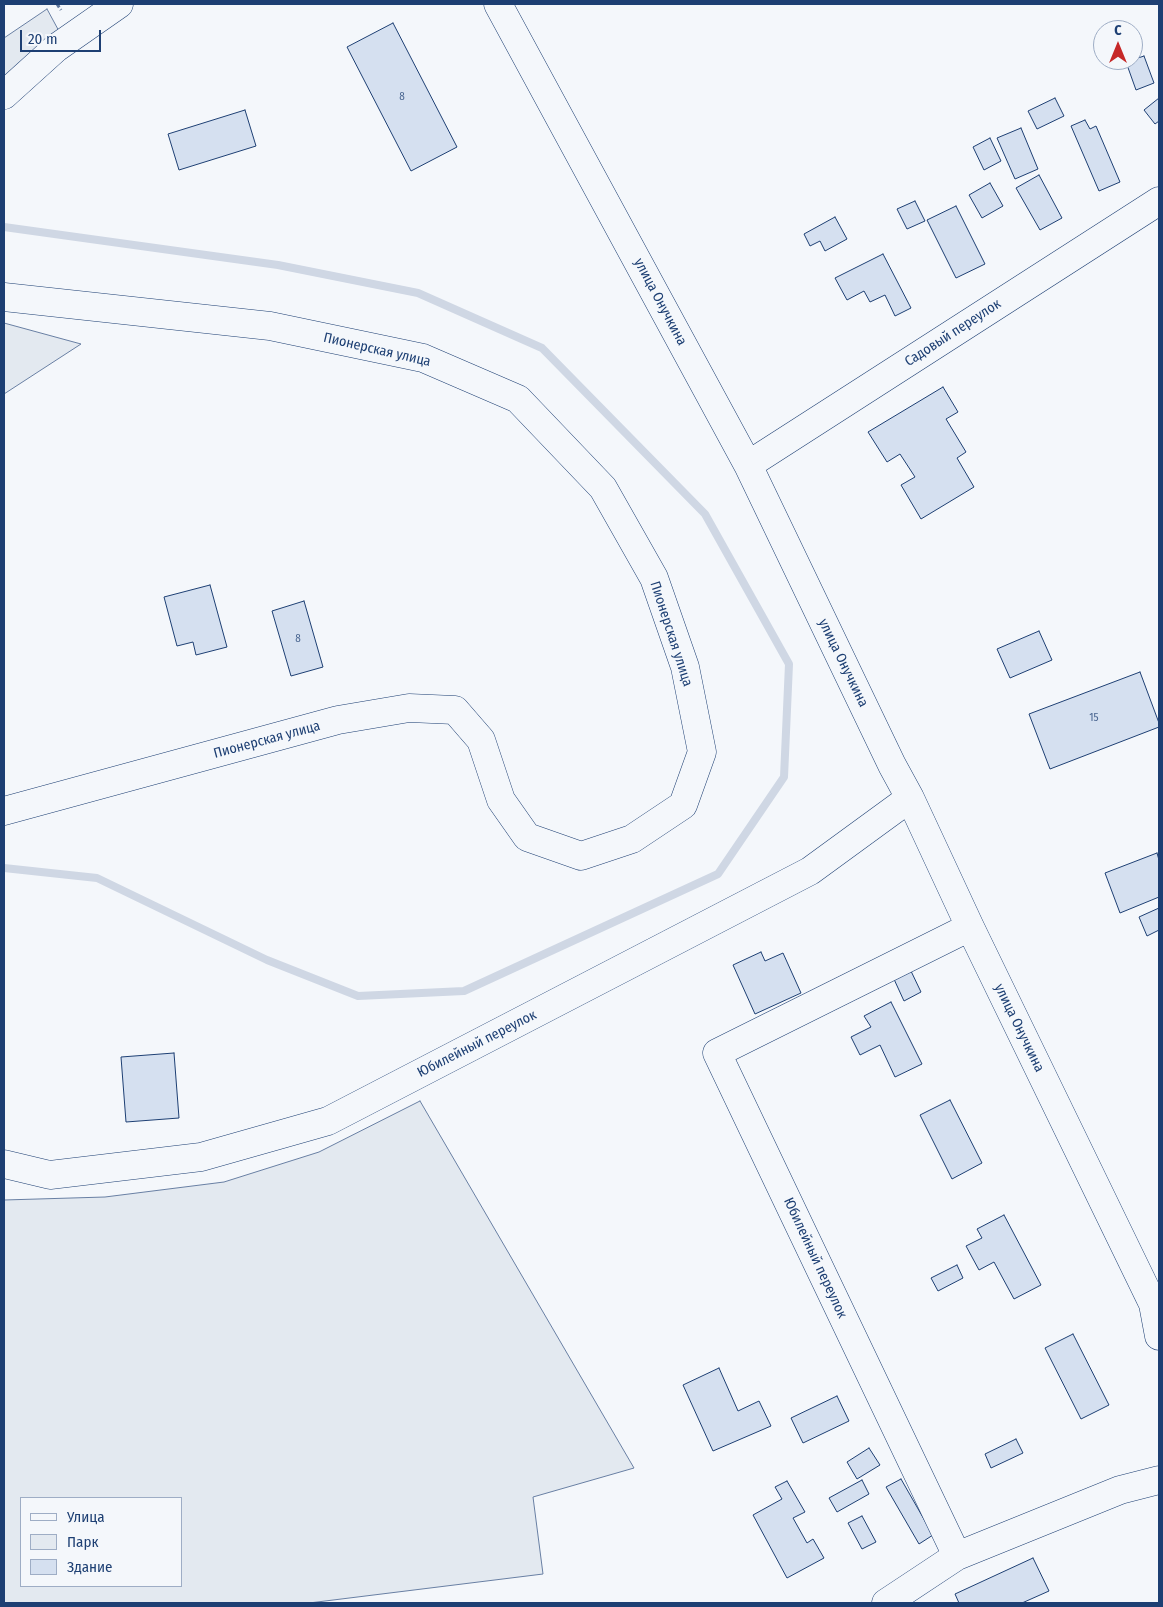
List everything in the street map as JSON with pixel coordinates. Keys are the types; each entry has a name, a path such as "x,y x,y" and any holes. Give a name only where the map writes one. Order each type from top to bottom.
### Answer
{"street":[{"path":"4,95 56,48 119,4"},
{"name":"улица Онучкина","path":"498,4 748,465 1153,1304 1159,1336"},
{"name":"Садовый переулок","path":"748,465 1159,202"},
{"name":"Пионерская улица","path":"4,297 270,326 423,358 518,399 603,488 654,578 685,667 702,752 683,805 632,839 581,856 527,836 501,800 481,740 455,710 408,708 338,720 4,811"},
{"name":"Юбилейный переулок","path":"4,1164 50,1174 201,1157 328,1121 810,871 910,798"},
{"name":"Юбилейный переулок","path":"957,1556 717,1053 970,926"},
{"path":"886,1603 957,1556 1120,1490 1159,1480"}],"green space":[{"path":"47,9 60,33 4,86 4,38"},
{"path":"4,323 81,344 4,394"},
{"path":"420,1101 634,1468 533,1497 543,1574 309,1603 4,1603 4,1200 105,1197 224,1182 319,1152"}],"building":[{"path":"393,23 457,147 411,171 347,47"},
{"path":"1143,56 1154,83 1136,90 1129,70 1143,70"},
{"path":"1055,98 1064,116 1037,129 1028,111"},
{"path":"1159,98 1159,121 1155,124 1144,110"},
{"path":"245,110 256,146 179,170 168,134"},
{"path":"1085,120 1090,129 1096,126 1120,182 1099,191 1071,126"},
{"path":"1021,128 1038,169 1015,179 997,138"},
{"path":"990,138 1001,161 984,170 973,147"},
{"path":"1039,175 1062,218 1040,230 1016,188"},
{"path":"990,183 1003,206 982,218 969,195"},
{"path":"915,201 925,221 907,229 897,209"},
{"path":"956,206 985,264 956,278 927,220"},
{"path":"835,217 847,239 825,251 820,241 810,246 804,234"},
{"path":"883,254 911,308 895,316 885,295 870,302 864,291 847,300 835,278"},
{"path":"943,387 958,412 946,419 966,452 957,458 974,487 921,519 901,485 915,477 900,454 887,462 868,432"},
{"path":"210,585 227,647 196,655 193,642 177,646 164,597"},
{"path":"304,601 323,667 291,676 272,611"},
{"path":"1039,631 1052,660 1010,678 997,649"},
{"path":"1140,672 1159,727 1050,769 1029,714"},
{"path":"1157,853 1159,860 1159,897 1120,913 1105,873"},
{"path":"1159,908 1159,930 1147,936 1139,917"},
{"path":"761,952 765,961 783,953 801,993 755,1014 733,965"},
{"path":"910,969 921,992 904,1001 893,977"},
{"path":"891,1002 922,1064 895,1077 880,1045 860,1055 851,1037 871,1027 864,1016"},
{"path":"174,1053 179,1118 126,1122 121,1057"},
{"path":"950,1100 982,1163 952,1179 920,1115"},
{"path":"1004,1215 1041,1285 1014,1299 994,1262 979,1270 966,1246 982,1238 977,1229"},
{"path":"957,1265 963,1278 938,1291 931,1278"},
{"path":"1073,1334 1109,1405 1081,1419 1045,1348"},
{"path":"719,1368 738,1411 759,1401 771,1426 713,1451 683,1385"},
{"path":"837,1396 849,1421 803,1443 791,1418"},
{"path":"1016,1439 1023,1453 991,1468 985,1454"},
{"path":"869,1448 880,1465 857,1479 847,1462"},
{"path":"901,1479 933,1535 919,1544 886,1487"},
{"path":"862,1480 869,1494 837,1512 829,1498"},
{"path":"787,1481 805,1512 793,1518 807,1543 813,1539 824,1558 787,1578 753,1515 782,1499 775,1487"},
{"path":"862,1516 876,1542 862,1549 848,1523"},
{"path":"1033,1558 1049,1591 1022,1603 959,1603 955,1594"}],"waterway":[{"path":"4,227 278,265 418,293 542,348 705,514 789,664 784,777 718,874 464,991 358,996 267,960 97,878 4,868"}]}
